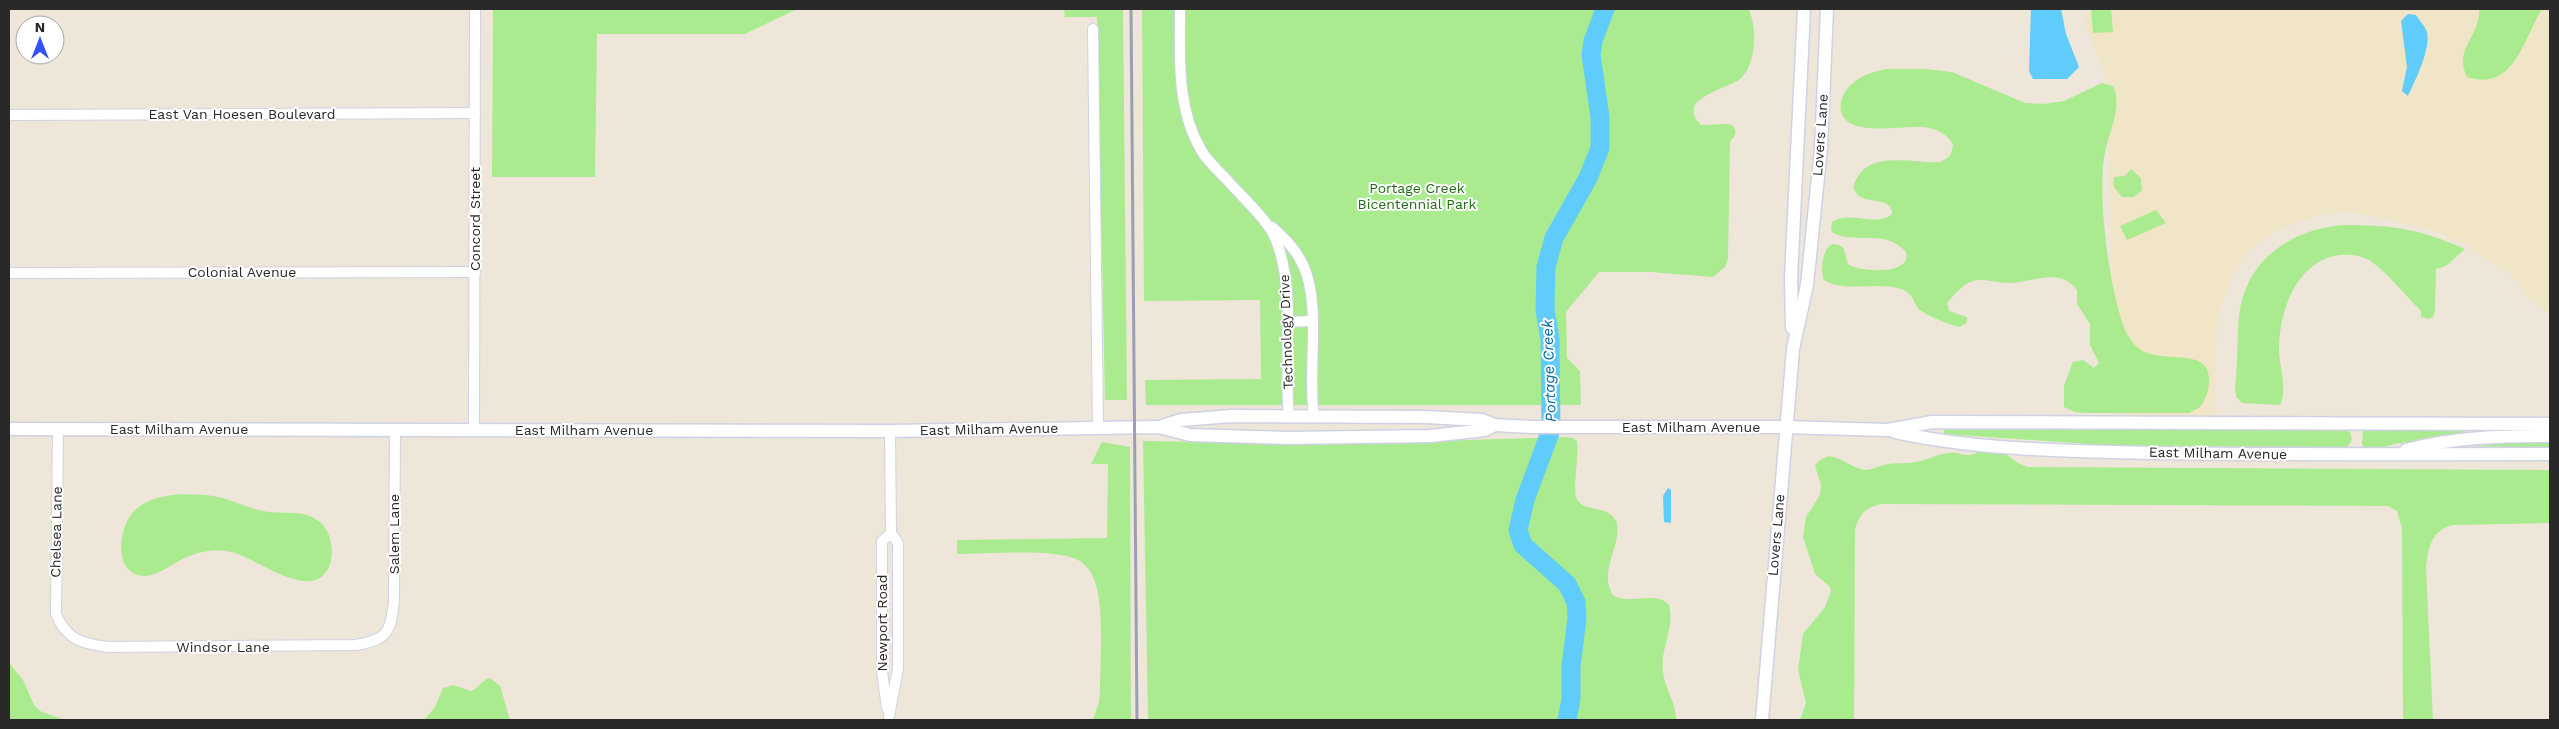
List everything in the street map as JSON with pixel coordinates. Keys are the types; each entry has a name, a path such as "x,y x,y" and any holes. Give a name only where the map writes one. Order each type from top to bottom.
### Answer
{"street":[{"name":"Concord Street","path":"474,430 475,9"},
{"name":"Technology Drive","path":"1180,9 1180,73 1184,106 1192,131 1202,151 1255,211 1275,238 1283,263 1287,322 1288,417"},
{"name":"Lovers Lane","path":"1793,350 1791,278 1804,9"},
{"name":"Lovers Lane","path":"1762,720 1785,427 1793,350 1807,285 1821,148 1826,9"},
{"path":"1093,29 1098,427"},
{"name":"East Van Hoesen Boulevard","path":"9,115 475,113"},
{"path":"1255,211 1289,242 1304,266 1312,306 1311,394 1314,417"},
{"name":"Colonial Avenue","path":"9,273 475,272"},
{"path":"1287,322 1312,321"},
{"name":"East Milham Avenue","path":"1159,428 1181,420 1232,416 1427,417 1482,420 1495,425 1785,427 1888,430 1922,438 2022,447 2113,452 2550,454"},
{"name":"East Milham Avenue","path":"1888,430 1932,422 2550,424"},
{"name":"East Milham Avenue","path":"9,429 890,432 1098,427 1159,428 1190,435 1289,438 1430,436 1485,430 1495,425"},
{"name":"Salem Lane","path":"383,637 390,623 394,602 395,429"},
{"name":"Chelsea Lane","path":"58,430 54,604 56,614 65,631"},
{"name":"Newport Road","path":"889,718 898,668 898,543 891,533 890,432"},
{"path":"2389,454 2429,444 2480,437 2550,436"},
{"name":"Newport Road","path":"889,718 882,672 882,541 891,533"},
{"name":"Windsor Lane","path":"65,631 80,643 108,647 356,646 376,641 383,637"}],"shaded area":[{"path":"2087,9 2550,9 2550,315 2531,300 2510,274 2462,242 2423,227 2350,212 2318,215 2275,231 2251,249 2232,276 2218,314 2213,415 2117,416 2106,76 2085,24"}],"green space":[{"path":"493,9 797,9 745,34 597,34 595,177 492,177"},
{"path":"1064,9 1123,9 1127,400 1105,400 1097,17 1065,17"},
{"name":"Portage Creek Bicentennial Park","path":"1142,9 1748,9 1753,25 1754,46 1745,73 1734,83 1698,101 1694,108 1694,116 1701,125 1728,124 1733,126 1735,131 1735,136 1730,141 1728,259 1725,267 1713,277 1651,272 1599,272 1566,312 1567,358 1580,371 1581,405 1146,405 1145,380 1261,379 1260,300 1144,301"},
{"path":"2091,9 2111,9 2113,32 2093,33"},
{"path":"2479,9 2542,9 2515,60 2496,77 2483,80 2467,77 2463,58 2476,27"},
{"path":"1886,69 1926,69 1952,72 2025,103 2044,104 2064,101 2102,83 2113,86 2117,102 2105,152 2102,189 2105,234 2111,278 2120,315 2127,334 2141,350 2161,356 2194,359 2202,363 2207,369 2209,379 2205,398 2200,407 2189,413 2085,413 2075,412 2064,407 2064,386 2073,362 2083,360 2094,368 2099,363 2090,345 2090,324 2077,304 2077,290 2070,283 2062,279 2054,277 2008,283 1973,281 1958,291 1947,304 1949,311 1967,317 1967,322 1960,327 1946,323 1921,311 1909,293 1901,289 1882,286 1841,286 1824,280 1822,271 1824,256 1832,244 1843,247 1848,264 1863,269 1884,270 1894,268 1906,260 1906,252 1898,245 1889,241 1852,238 1833,233 1831,230 1832,222 1839,219 1871,220 1886,218 1892,214 1891,208 1887,204 1862,198 1857,194 1854,185 1864,169 1883,161 1940,162 1948,157 1952,151 1953,144 1951,141 1937,130 1919,127 1866,128 1854,125 1846,120 1841,111 1841,100 1847,90 1864,76"},
{"path":"2131,169 2141,178 2142,190 2134,197 2122,197 2113,186 2114,177 2125,176"},
{"path":"2156,210 2166,223 2127,240 2120,226"},
{"path":"2344,225 2392,227 2434,237 2465,249 2446,266 2436,269 2435,311 2433,317 2429,319 2421,317 2421,311 2396,284 2366,258 2355,255 2340,255 2325,259 2312,266 2293,290 2282,319 2279,356 2283,392 2280,405 2242,403 2236,397 2235,388 2239,315 2243,295 2251,278 2275,250 2290,240 2325,228"},
{"path":"1944,430 2344,430 2350,432 2352,440 2347,447 2119,446 1944,434"},
{"path":"2363,430 2464,430 2464,434 2394,444 2379,449 2365,449 2362,444"},
{"path":"1573,438 1577,441 1575,493 1579,502 1584,506 1608,513 1617,523 1616,541 1608,576 1612,594 1618,598 1625,599 1656,598 1663,600 1669,605 1670,622 1663,671 1675,708 1676,720 1148,720 1143,441 1329,444"},
{"path":"2550,440 2550,448 2467,446 2467,444"},
{"path":"1102,442 1130,447 1131,720 1093,720 1099,702 1100,690 1100,615 1097,587 1085,565 1068,556 1054,554 1020,552 957,554 957,540 1107,538 1108,464 1091,464"},
{"path":"1980,451 2003,452 2018,463 2028,467 2550,470 2550,523 2453,525 2440,531 2435,536 2428,554 2426,568 2433,720 2403,720 2402,528 2397,511 2388,506 1881,504 1871,507 1864,512 1858,520 1855,530 1854,720 1800,720 1806,703 1798,670 1803,634 1825,607 1831,591 1829,586 1815,574 1803,537 1806,517 1820,495 1821,485 1815,466 1827,457 1833,457 1859,469 1868,470 1888,464 1911,463 1944,454 1970,455"},
{"path":"181,494 213,496 262,511 300,514 312,517 328,533 332,546 330,564 322,576 312,581 299,580 284,576 231,552 214,551 192,555 151,575 138,575 130,571 124,564 121,545 125,525 130,517 135,510 151,500"},
{"path":"9,663 23,680 34,705 40,711 64,720 9,720"},
{"path":"490,678 500,686 510,720 424,720 435,707 443,688 453,685 471,691 484,680"}],"water":[{"path":"2031,9 2061,9 2066,34 2079,67 2067,79 2033,79 2029,71"},
{"path":"2408,14 2416,15 2427,32 2428,39 2422,65 2408,96 2402,91 2407,67 2401,21"},
{"path":"1668,488 1671,490 1671,523 1664,522 1663,496"}],"waterway":[{"name":"Portage Creek","path":"1567,720 1571,699 1571,667 1577,618 1576,602 1567,584 1523,545 1518,530 1525,500 1551,430 1550,339 1545,310 1546,267 1554,238 1588,178 1600,148 1600,117 1591,55 1593,41 1605,9"}],"railway":[{"path":"1131,9 1137,720"}]}
